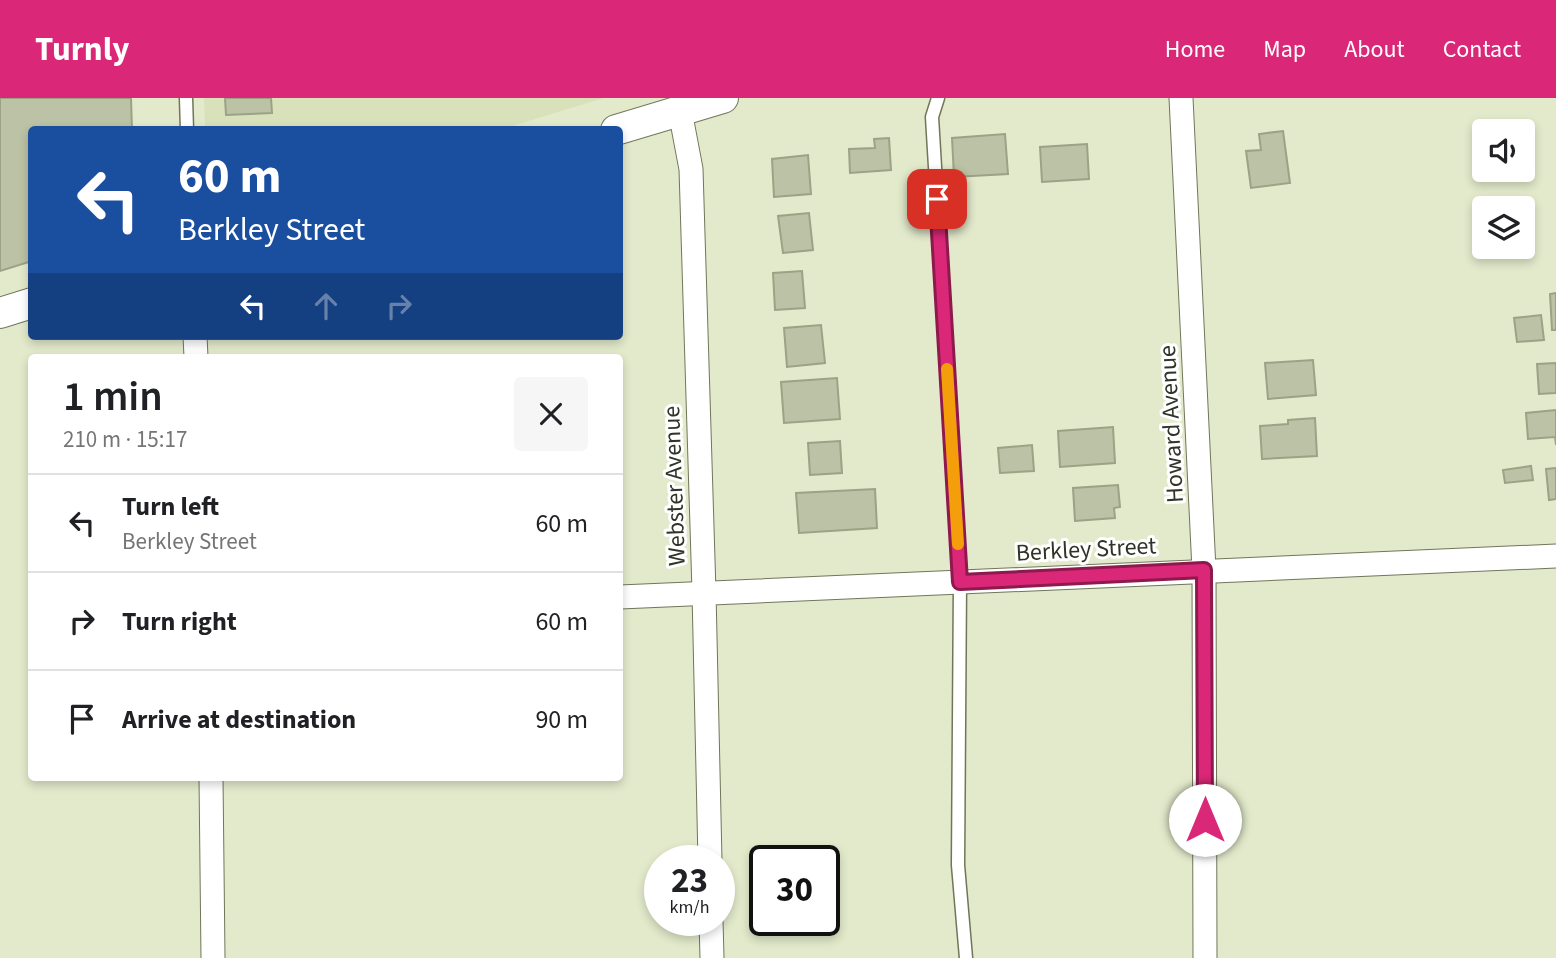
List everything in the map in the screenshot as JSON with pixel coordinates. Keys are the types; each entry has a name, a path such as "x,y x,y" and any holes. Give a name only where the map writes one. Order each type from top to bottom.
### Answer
{"street":[{"path":"623,128 723,98"},
{"name":"Howard Avenue","path":"1181,98 1204,570 1205,958"},
{"name":"Webster Avenue","path":"680,111 691,169 710,845"},
{"path":"0,313 28,304"},
{"name":"Berkley Street","path":"623,597 1556,556"},
{"path":"211,781 213,958"},
{"path":"711,936 712,958"}],"lane":[{"path":"186,98 187,126"},
{"path":"938,98 932,117 960,582 958,865 966,958"}],"shaded area":[{"path":"204,98 604,98 512,126 205,126"}],"building":[{"path":"0,98 131,98 132,126 28,126 28,262 0,271"},
{"path":"225,98 271,98 272,113 226,115"},
{"path":"1283,131 1290,183 1251,188 1246,151 1261,150 1259,134"},
{"path":"1005,134 1008,174 954,177 952,138"},
{"path":"889,138 891,170 850,173 849,149 875,148 874,139"},
{"path":"1087,144 1089,179 1042,182 1040,147"},
{"path":"808,155 811,194 774,197 772,159"},
{"path":"809,213 813,250 783,253 778,216"},
{"path":"802,271 805,308 775,310 773,273"},
{"path":"1556,293 1556,330 1552,330 1550,294"},
{"path":"1541,315 1544,340 1517,342 1514,318"},
{"path":"821,325 825,363 787,367 784,328"},
{"path":"1313,360 1316,395 1268,399 1265,363"},
{"path":"1556,363 1556,393 1539,394 1537,364"},
{"path":"837,378 840,419 784,423 781,382"},
{"path":"1556,410 1556,445 1555,437 1528,439 1526,413"},
{"path":"1315,418 1317,456 1262,459 1260,426"},
{"path":"1113,427 1115,463 1060,467 1058,431"},
{"path":"840,441 842,473 810,475 808,443"},
{"path":"1032,445 1034,471 1000,473 998,448"},
{"path":"1531,466 1533,480 1505,483 1503,470"},
{"path":"1556,468 1556,499 1549,500 1546,469"},
{"path":"1118,485 1120,507 1114,508 1115,518 1075,521 1073,488"},
{"path":"875,489 877,528 799,533 796,493"}],"slow traffic":[{"path":"947,369 958,544"}],"route":[{"path":"937,199 960,582 1204,570 1205,820"}]}
